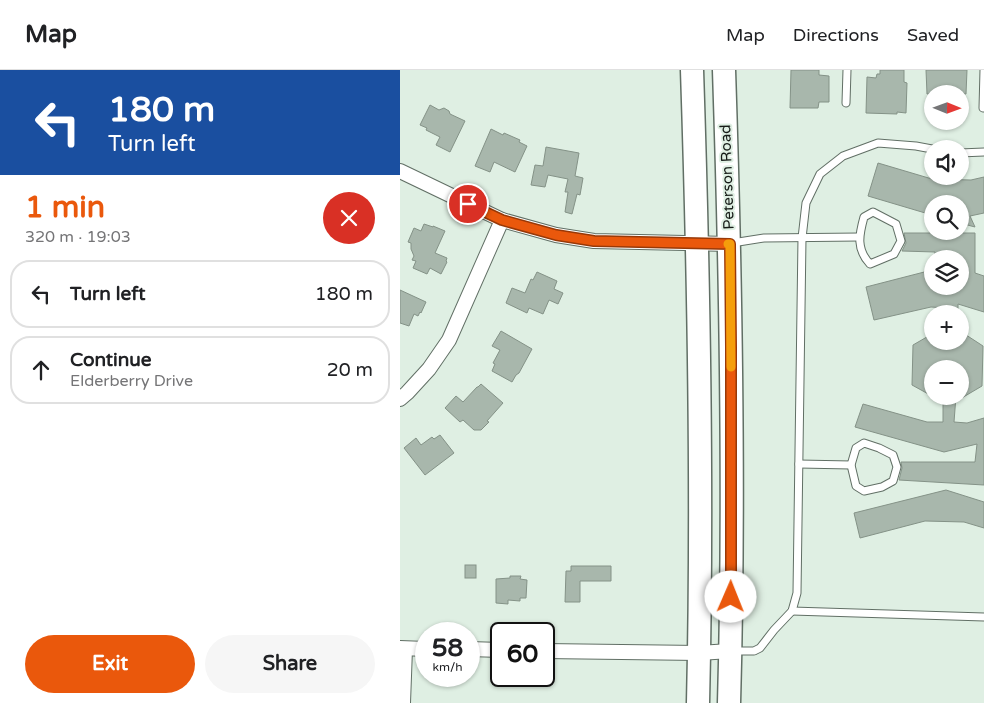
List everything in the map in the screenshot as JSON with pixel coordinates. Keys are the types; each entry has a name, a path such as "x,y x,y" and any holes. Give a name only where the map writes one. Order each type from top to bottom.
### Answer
{"main road":[{"name":"Peterson Road","path":"692,70 698,243 700,454 698,703"},
{"name":"Peterson Road","path":"724,70 730,244 731,347 729,703"}],"street":[{"path":"400,172 502,220 556,235 594,241 730,244"},
{"path":"400,399 429,369 450,340 502,220"},
{"path":"403,703 402,649 415,649"},
{"path":"555,650 699,653 730,651"}],"lane":[{"path":"846,103 847,70"},
{"path":"983,108 984,70"},
{"path":"730,651 754,651 760,648 792,611 797,592 802,238 806,203 820,174 843,156 878,142 924,148"},
{"path":"969,153 984,152"},
{"path":"873,212 896,224 901,241 894,254 870,264 863,257 859,237 864,217 873,212"},
{"path":"730,244 764,238 859,237"},
{"path":"864,443 893,455 897,467 893,481 882,487 864,491 856,486 851,465 856,448 864,443"},
{"path":"799,464 851,465"},
{"path":"792,611 984,617"}],"building":[{"path":"791,70 819,70 819,75 829,76 829,102 819,102 818,108 790,108"},
{"path":"880,70 904,70 904,82 907,83 906,113 866,113 867,77 876,78 877,74 880,74"},
{"path":"926,70 967,70 966,85 927,85"},
{"path":"430,105 439,110 444,108 450,114 465,121 450,152 436,145 440,137 420,125"},
{"path":"491,129 520,140 519,142 527,146 515,172 494,162 490,172 475,166"},
{"path":"546,147 579,153 575,176 583,178 580,195 577,194 572,214 565,212 568,192 565,192 568,179 548,175 545,187 531,185 535,165 543,166"},
{"path":"878,163 924,177 924,185 969,185 969,180 984,177 984,213 970,216 975,227 969,225 969,195 924,195 924,213 868,196"},
{"path":"424,224 445,231 435,253 447,258 441,274 430,268 427,274 413,268 416,261 412,260 414,256 411,243 408,242 414,228 421,231"},
{"path":"904,233 924,233 924,240 969,240 969,233 975,233 975,273 984,276 984,312 969,307 969,305 924,305 924,309 874,320 866,287 924,272 924,295 969,295 969,250 902,251 906,243"},
{"path":"537,272 557,281 554,289 563,293 558,304 549,300 543,314 529,308 527,313 506,303 512,288 525,293 531,279 533,280"},
{"path":"400,290 426,302 418,316 414,314 409,326 400,323"},
{"path":"501,331 532,349 512,382 492,371 495,364 493,363 500,350 492,346"},
{"path":"969,337 983,346 982,386 969,394 969,360 924,360 924,392 912,385 913,345 924,339 924,350 969,350"},
{"path":"481,384 503,403 481,430 474,430 463,420 460,422 445,408 456,396 463,402"},
{"path":"863,404 927,422 943,422 943,405 955,405 954,422 967,423 984,418 984,485 899,480 902,468 901,462 975,462 977,444 944,452 855,427"},
{"path":"440,435 454,453 425,475 404,448 416,438 421,445 432,437 434,439"},
{"path":"946,490 984,502 984,528 964,522 925,521 860,538 854,513"},
{"path":"465,565 476,565 476,578 465,578"},
{"path":"571,566 611,566 611,581 580,581 580,602 565,602 566,571 571,571"},
{"path":"510,576 521,576 520,579 527,580 526,598 520,598 520,601 508,600 508,604 496,603 496,579 510,578"}],"slow traffic":[{"path":"728,244 730,244 731,367"}],"route":[{"path":"468,204 502,220 556,235 594,241 730,244 731,597"}]}
